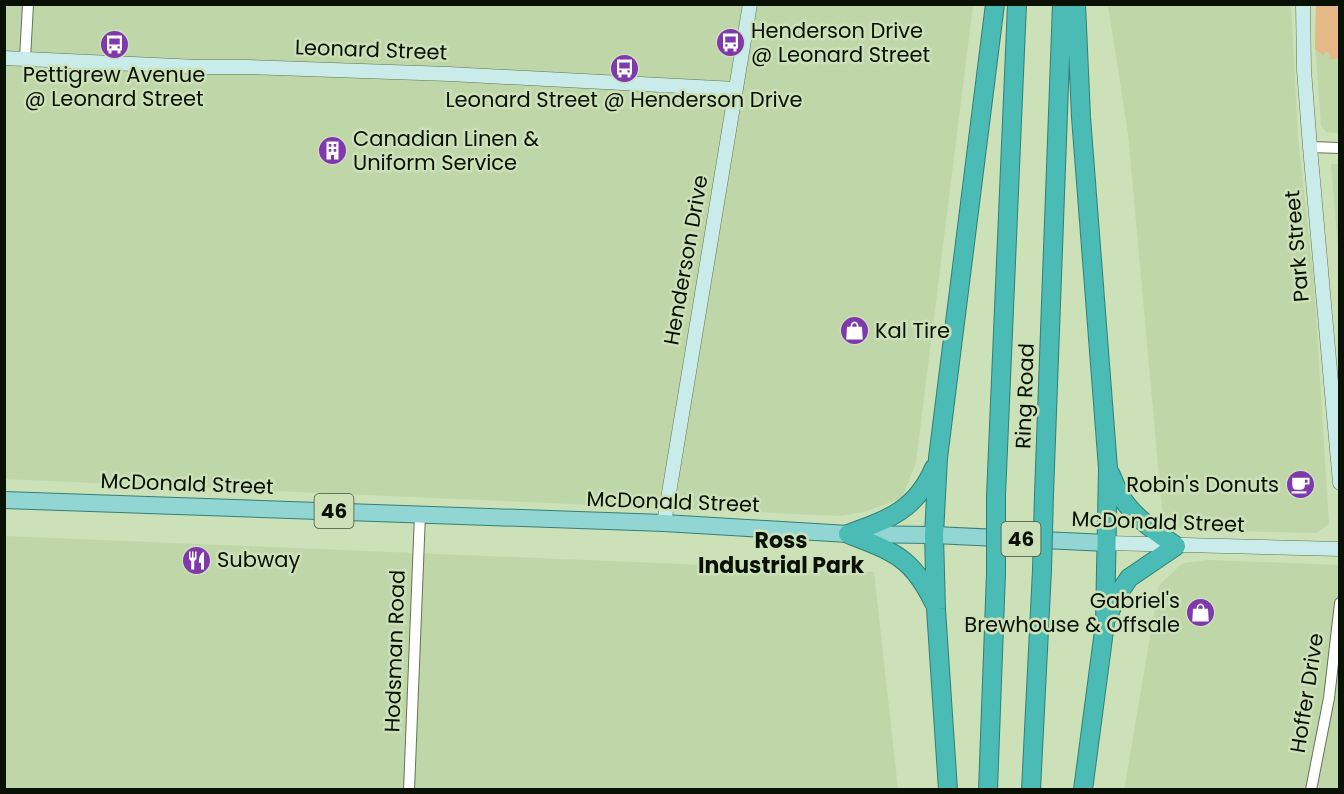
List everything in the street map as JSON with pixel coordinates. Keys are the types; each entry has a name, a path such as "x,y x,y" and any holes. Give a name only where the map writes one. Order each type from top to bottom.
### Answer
{"highway":[{"path":"948,789 936,609 934,535 938,458 995,4"},
{"name":"Ring Road","path":"988,789 996,573 996,496 1017,4"},
{"name":"Ring Road","path":"1031,789 1042,570 1062,4"},
{"path":"1076,4 1081,117 1108,468 1105,623 1083,789"},
{"path":"848,534 885,521 915,499 926,486 938,458"},
{"path":"1105,623 1117,596 1129,578 1176,546 1132,511 1120,496 1108,468"},
{"path":"848,534 889,550 908,564 922,579 936,609"}],"main road":[{"name":"McDonald Street","path":"4,500 664,523 848,534 934,535 1107,543"}],"street":[{"path":"26,59 28,4"},
{"name":"Henderson Drive","path":"664,523 750,4"},
{"name":"Park Street","path":"1303,4 1304,70 1340,483"},
{"name":"Leonard Street","path":"4,58 457,75 736,89"},
{"path":"1310,147 1340,148"},
{"name":"Hodsman Road","path":"409,789 420,514"},
{"name":"McDonald Street","path":"1107,543 1340,549"},
{"name":"Hoffer Drive","path":"1311,789 1329,698 1340,603"}],"shaded area":[{"path":"5,5 973,5 916,462 902,498 864,512 841,516 5,479"},
{"path":"1108,5 1291,5 1298,137 1314,283 1329,524 1316,533 1184,530 1163,520 1128,134"},
{"path":"1316,5 1339,5 1339,133 1326,132 1321,125 1315,41"},
{"path":"1316,5 1339,5 1339,59 1330,59 1330,53 1326,52 1323,55 1315,49"},
{"path":"1331,164 1339,164 1339,260"},
{"path":"5,536 874,572 898,789 5,790"},
{"path":"1208,560 1339,565 1339,789 1124,790 1159,585 1183,563"}],"place":[{"name":"Henderson Drive @ Leonard Street","path":"730,43"},
{"name":"Pettigrew Avenue @ Leonard Street","path":"114,44"},
{"name":"Leonard Street @ Henderson Drive","path":"624,69"},
{"name":"Canadian Linen & Uniform Service","path":"332,151"},
{"name":"Kal Tire","path":"854,331"},
{"name":"Robin's Donuts","path":"1300,485"},
{"name":"Subway","path":"196,560"},
{"name":"Gabriel's Brewhouse & Offsale","path":"1201,613"}],"district":[{"name":"Ross Industrial Park","path":"781,552"}]}
